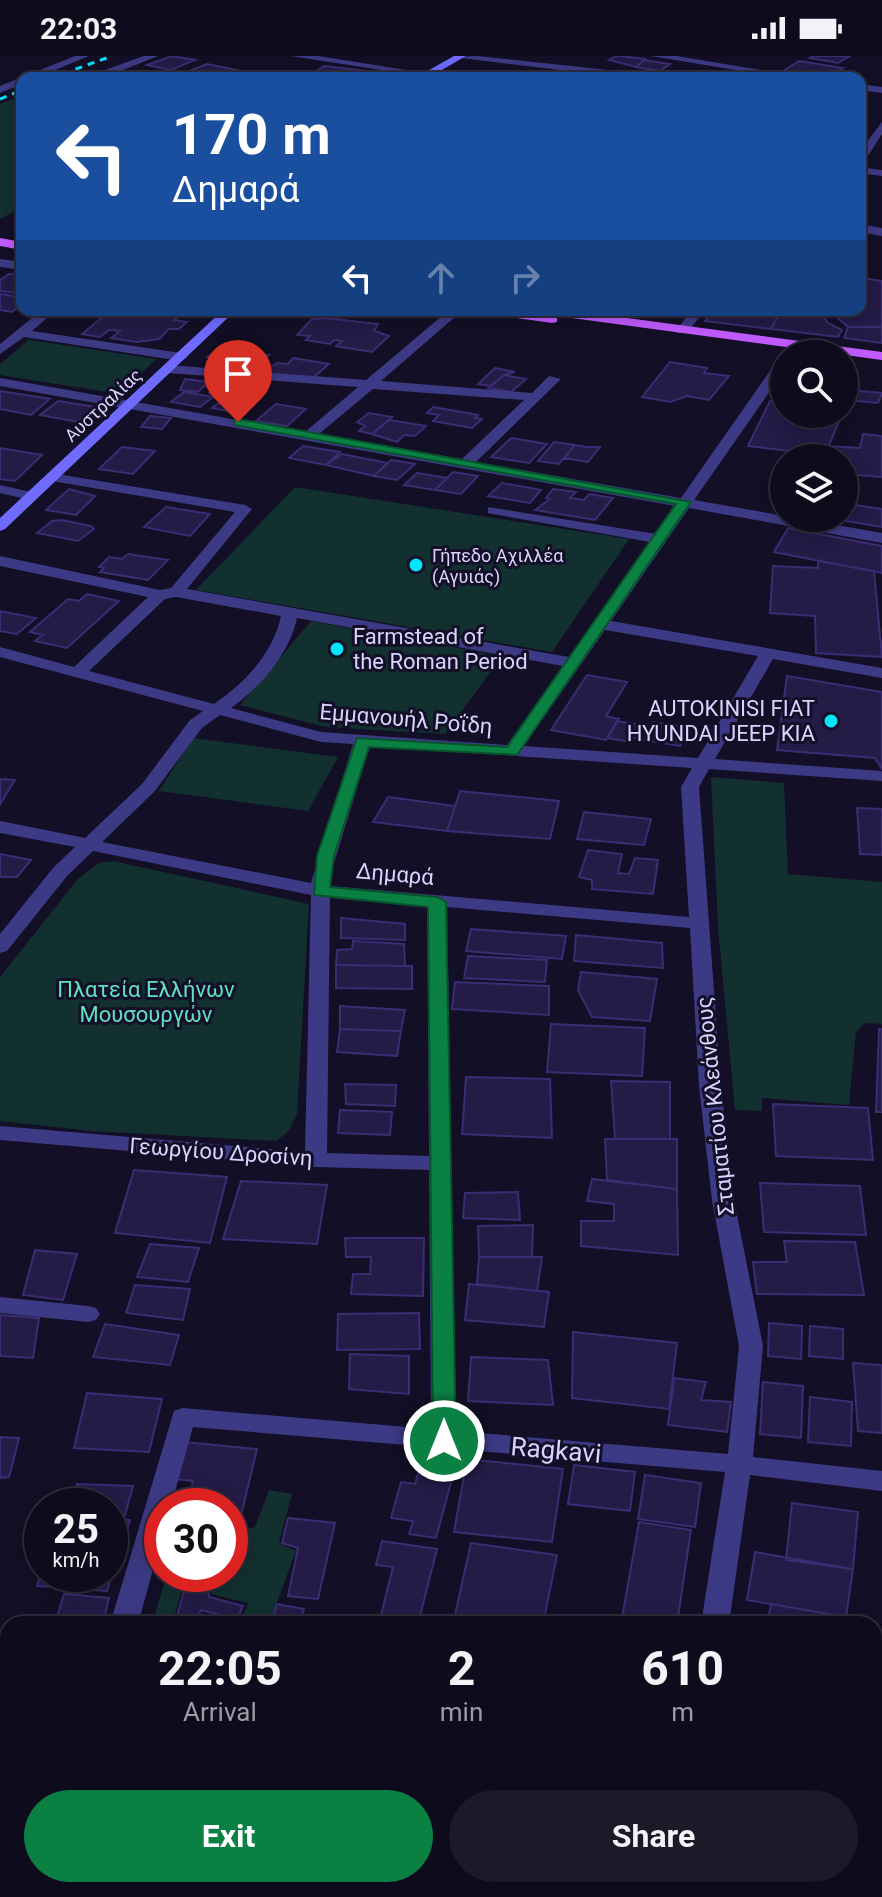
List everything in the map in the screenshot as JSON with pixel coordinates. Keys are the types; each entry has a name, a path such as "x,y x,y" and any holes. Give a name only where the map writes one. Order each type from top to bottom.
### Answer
{"main road":[{"path":"431,72 460,57"},
{"name":"Αυστραλίας","path":"0,526 224,316"},
{"path":"529,316 770,351"},
{"path":"581,316 882,356"},
{"path":"858,363 882,366"}],"street":[{"path":"42,72 84,56"},
{"path":"116,72 153,56"},
{"path":"296,56 398,72"},
{"path":"656,56 741,72"},
{"path":"460,57 599,72"},
{"path":"762,72 774,64"},
{"path":"866,144 882,125"},
{"path":"0,350 43,316"},
{"path":"310,435 450,316"},
{"path":"682,330 694,316"},
{"path":"22,333 181,357"},
{"path":"168,369 536,397"},
{"path":"467,463 554,379"},
{"path":"511,752 770,381"},
{"path":"0,382 882,538"},
{"path":"51,477 245,509 168,593 79,671"},
{"path":"0,489 30,496"},
{"path":"493,510 659,539"},
{"path":"0,561 573,663"},
{"path":"0,947 40,894 148,788 196,724 239,694 274,655 287,633 290,612"},
{"path":"600,624 882,673"},
{"name":"Εμμανουήλ Ροΐδη","path":"0,652 310,735 362,742 882,776"},
{"name":"Σταματίου Κλεάνθους","path":"716,1616 749,1388 750,1331 721,1188 696,923 689,802 692,778 725,732 768,653"},
{"path":"316,1160 321,891 325,856 362,742"},
{"name":"Δημαρά","path":"0,827 321,891 696,923"},
{"path":"437,902 444,1441"},
{"name":"Γεωργίου Δροσίνη","path":"0,1133 316,1160 442,1163"},
{"path":"0,1305 88,1314"},
{"name":"Ragkavi","path":"126,1616 183,1417 736,1464 882,1481"}],"green space":[{"path":"16,97 16,211 0,219 0,104"},
{"path":"29,340 156,359 120,394 0,375 0,364"},
{"name":"Γήπεδο Αχιλλέα (Αγυιάς)","path":"295,487 629,539 552,652 196,590"},
{"path":"311,621 502,656 445,734 325,727 240,705"},
{"path":"193,738 338,757 308,811 159,791"},
{"path":"711,777 784,783 788,874 882,882 882,1024 865,1023 856,1032 849,1105 762,1098 762,1111 735,1110 718,927"},
{"name":"Πλατεία Ελλήνων Μουσουργών","path":"113,861 309,904 297,1114 289,1131 276,1141 91,1131 0,1121 0,977 77,880 98,863"},
{"path":"269,1490 292,1494 279,1543 296,1551 272,1616 243,1616 248,1603 211,1594 248,1592 248,1529 255,1527"},
{"path":"162,1592 182,1592 174,1616 154,1616"}],"building":[{"path":"172,56 195,60 171,70 147,65"},
{"path":"616,56 645,59 636,67 609,60"},
{"path":"850,56 838,63 810,58"},
{"path":"644,60 670,64 660,71 636,67"},
{"path":"799,61 843,68 837,72 783,71"},
{"path":"207,64 237,70 232,72 187,72"},
{"path":"324,66 367,71 365,72 315,72"},
{"path":"9,274 16,275 16,293 0,291 0,280"},
{"path":"866,279 882,281 882,327 848,327 836,316 866,316"},
{"path":"0,294 16,296 16,309 12,312 0,310"},
{"path":"104,316 180,316 174,320 187,322 179,329 169,329 159,339 137,342 111,338 120,331 109,330 100,337 82,334"},
{"path":"710,316 778,316 771,329 705,321"},
{"path":"778,316 823,316 828,323 842,330 838,337 771,329"},
{"path":"312,319 378,324 374,331 389,336 372,352 336,346 342,341 334,340 330,344 306,340 310,336 297,335"},
{"path":"848,327 882,327 882,343 844,338"},
{"path":"219,349 269,355 258,365 207,357"},
{"path":"293,358 329,364 313,378 249,372 253,367 288,364"},
{"path":"670,362 707,368 704,373 729,376 709,400 687,396 670,402 642,397"},
{"path":"495,368 515,372 504,375 491,386 478,384"},
{"path":"504,375 526,379 511,392 488,388"},
{"path":"185,379 208,382 198,392 180,390"},
{"path":"208,382 261,389 253,397 242,399 218,396 209,393 214,388 204,386"},
{"path":"0,391 50,399 31,415 0,409"},
{"path":"858,391 882,393 878,403 858,401"},
{"path":"184,392 213,397 200,407 171,402"},
{"path":"228,396 242,399 234,404 241,405 232,412 212,408"},
{"path":"58,401 96,407 78,422 40,415"},
{"path":"770,401 770,428 836,428 830,444 770,444 770,449 748,446"},
{"path":"276,404 306,409 287,426 256,421"},
{"path":"433,407 478,415 475,418 482,419 472,428 433,421 439,415 427,413"},
{"path":"369,413 392,417 372,434 359,431 365,426 357,422"},
{"path":"150,416 171,418 162,429 141,427"},
{"path":"389,420 426,426 415,436 404,435 397,442 372,434"},
{"path":"863,434 882,436 882,477 858,475"},
{"path":"511,438 547,444 529,463 491,457"},
{"path":"554,442 575,445 559,464 538,461"},
{"path":"575,445 600,447 588,462 564,458"},
{"path":"303,446 340,452 326,465 289,458"},
{"path":"122,447 155,451 133,474 99,469"},
{"path":"0,448 42,455 15,481 0,479"},
{"path":"342,454 388,463 374,476 326,465"},
{"path":"391,460 415,464 397,480 374,476"},
{"path":"453,472 478,476 461,494 435,490"},
{"path":"417,473 447,478 435,490 404,485"},
{"path":"502,483 541,490 530,503 488,496"},
{"path":"69,489 95,496 76,515 46,510"},
{"path":"553,489 576,492 570,498 584,500 589,494 613,498 595,520 535,510 550,499 546,498"},
{"path":"858,505 882,509 882,527 858,523"},
{"path":"166,507 210,514 190,536 144,527"},
{"path":"62,520 94,529 78,541 37,533 52,521"},
{"path":"786,532 809,532 882,546 882,573 774,552"},
{"path":"128,554 168,560 148,580 100,572 104,568 99,567 109,557 122,559"},
{"path":"818,561 874,571 882,657 816,653 815,616 770,613 773,566 818,568"},
{"path":"87,594 119,601 67,648 35,641 43,635 30,632 68,599 79,601"},
{"path":"0,611 36,618 17,634 0,631"},
{"path":"587,675 627,682 606,716 619,719 606,740 551,730"},
{"name":"AUTOKINISI FIAT HYUNDAI JEEP KIA","path":"787,676 882,692 882,769 875,758 777,750"},
{"path":"617,721 651,727 653,722 690,728 680,746 633,738 630,742 607,738"},
{"path":"0,779 15,780 0,804"},
{"path":"460,791 559,801 550,839 447,831"},
{"path":"388,797 455,806 447,831 373,822"},
{"path":"857,808 882,809 882,855 860,854"},
{"path":"584,812 651,819 644,845 577,839"},
{"path":"588,850 622,854 618,873 629,874 635,858 658,860 653,894 592,889 592,880 579,877"},
{"path":"0,854 31,860 17,877 0,877"},
{"path":"341,918 405,924 405,940 341,938"},
{"path":"471,929 566,936 562,959 466,951"},
{"path":"576,935 662,943 663,968 574,961"},
{"path":"353,941 404,944 405,966 336,965 337,950 352,949"},
{"path":"468,956 547,960 545,982 464,978"},
{"path":"336,965 412,966 412,989 336,988"},
{"path":"581,972 657,979 650,1021 592,1017 578,990"},
{"path":"455,982 549,986 549,1015 452,1009"},
{"path":"340,1006 405,1010 401,1031 340,1029"},
{"path":"551,1024 645,1028 642,1076 547,1072"},
{"path":"340,1029 401,1031 397,1056 337,1052"},
{"path":"879,1029 882,1029 882,1112 876,1112"},
{"path":"466,1077 550,1079 552,1138 462,1134"},
{"path":"611,1081 670,1082 670,1139 615,1139"},
{"path":"345,1084 396,1085 395,1106 346,1104"},
{"path":"773,1104 868,1108 873,1160 776,1156"},
{"path":"340,1110 392,1112 390,1135 338,1133"},
{"path":"605,1139 677,1139 677,1189 607,1180"},
{"path":"134,1170 227,1177 210,1243 115,1233"},
{"path":"592,1179 677,1189 678,1255 581,1246 581,1221 614,1221 614,1204 587,1201"},
{"path":"241,1181 327,1185 317,1244 223,1239"},
{"path":"760,1183 860,1186 866,1235 764,1232"},
{"path":"518,1192 520,1220 463,1218 465,1193"},
{"path":"533,1225 532,1257 479,1257 478,1226"},
{"path":"345,1238 424,1238 423,1296 351,1294 353,1274 370,1274 371,1257 346,1257"},
{"path":"784,1241 855,1242 864,1295 757,1294 753,1262 787,1262"},
{"path":"150,1244 199,1248 188,1282 137,1277"},
{"path":"35,1250 77,1254 63,1300 23,1295"},
{"path":"479,1257 542,1257 537,1291 477,1284"},
{"path":"469,1284 549,1292 544,1327 465,1320"},
{"path":"135,1285 190,1289 183,1320 126,1313"},
{"path":"419,1313 420,1349 337,1350 338,1314"},
{"path":"0,1315 39,1318 33,1358 0,1356"},
{"path":"769,1323 802,1326 801,1359 768,1356"},
{"path":"105,1324 179,1335 170,1365 93,1357"},
{"path":"810,1326 843,1329 843,1359 809,1356"},
{"path":"573,1332 677,1343 669,1409 572,1398"},
{"path":"350,1354 409,1356 409,1394 349,1389"},
{"path":"471,1357 548,1360 553,1405 468,1401"},
{"path":"853,1363 882,1365 882,1433 858,1431"},
{"path":"674,1378 706,1382 701,1400 731,1402 727,1432 668,1425"},
{"path":"763,1382 803,1386 801,1438 760,1434"},
{"path":"87,1393 162,1399 149,1452 74,1448"},
{"path":"810,1397 852,1402 851,1446 808,1442"},
{"path":"0,1437 19,1438 9,1477 0,1478"},
{"path":"184,1442 257,1449 248,1488 191,1488 193,1481 174,1479"},
{"path":"467,1459 563,1469 552,1542 454,1532"},
{"path":"574,1465 635,1472 630,1511 568,1504"},
{"path":"419,1470 453,1475 436,1538 409,1534 413,1521 391,1518 401,1482 415,1484"},
{"path":"645,1475 701,1483 695,1527 638,1519"},
{"path":"77,1484 133,1486 128,1504 128,1488 76,1488"},
{"path":"792,1503 858,1512 853,1569 786,1560"},
{"path":"288,1518 335,1523 318,1599 288,1596 298,1548 282,1543"},
{"path":"639,1522 691,1530 678,1616 622,1616"},
{"path":"382,1541 437,1549 420,1616 381,1616 393,1567 376,1565"},
{"path":"471,1543 557,1555 545,1616 455,1616"},
{"path":"755,1552 853,1569 846,1616 747,1600"},
{"path":"184,1592 209,1592 209,1597 243,1606 238,1616 201,1610 198,1616 177,1616"},
{"path":"64,1594 109,1598 105,1616 57,1616"},
{"path":"277,1604 304,1609 302,1616 273,1616"},
{"path":"771,1604 840,1616 769,1616"}],"railway":[{"path":"68,72 112,56"},
{"path":"0,99 16,92"}],"place":[{"name":"Γήπεδο Αχιλλέα (Αγυιάς)","path":"416,565"},
{"name":"Farmstead of the Roman Period","path":"337,649"},
{"name":"AUTOKINISI FIAT HYUNDAI JEEP KIA","path":"831,721"}],"route":[{"path":"238,422 684,502 511,752 362,742 325,856 321,891 437,902 444,1441"}]}
